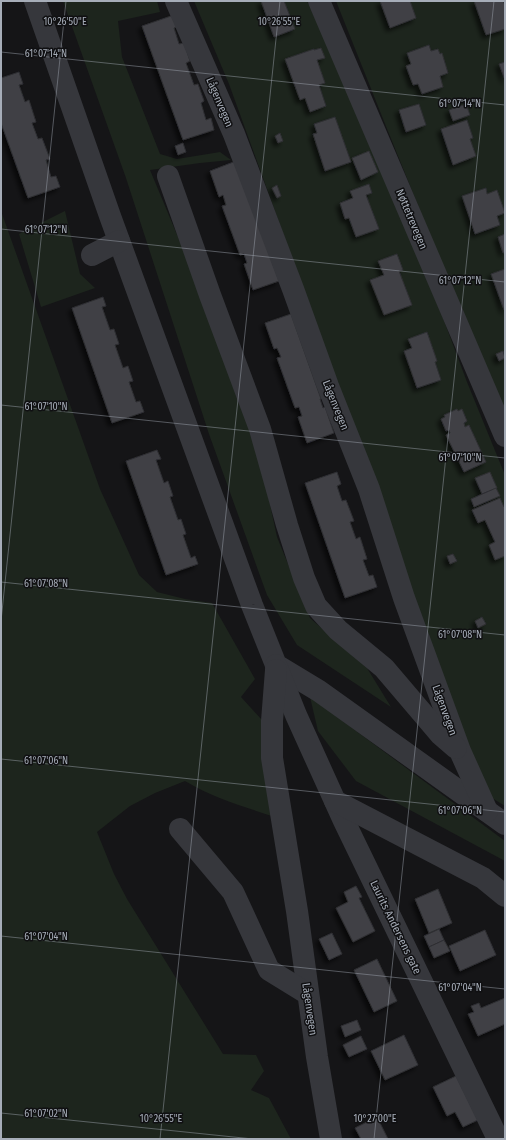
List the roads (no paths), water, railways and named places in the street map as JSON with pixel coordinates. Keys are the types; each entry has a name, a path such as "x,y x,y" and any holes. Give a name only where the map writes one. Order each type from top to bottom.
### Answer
{"street":[{"name":"Lågenvegen","path":"35,1 119,241 252,605 276,665 272,721 272,758 297,911 317,1057 331,1139"},
{"name":"Lågenvegen","path":"176,1 234,134 328,386 369,489 404,598 460,751 488,812"},
{"name":"Nøttetrevegen","path":"319,1 505,436"},
{"path":"168,176 260,429 291,540 304,578 316,606 338,630 384,668 441,735 460,751"},
{"path":"92,255 119,241"},
{"path":"276,665 319,691 505,824"},
{"name":"Laurits Andersens gate","path":"276,665 296,715 335,801 498,1139"},
{"path":"335,801 483,878 505,896"},
{"path":"180,829 233,892 269,970 308,994"}]}
